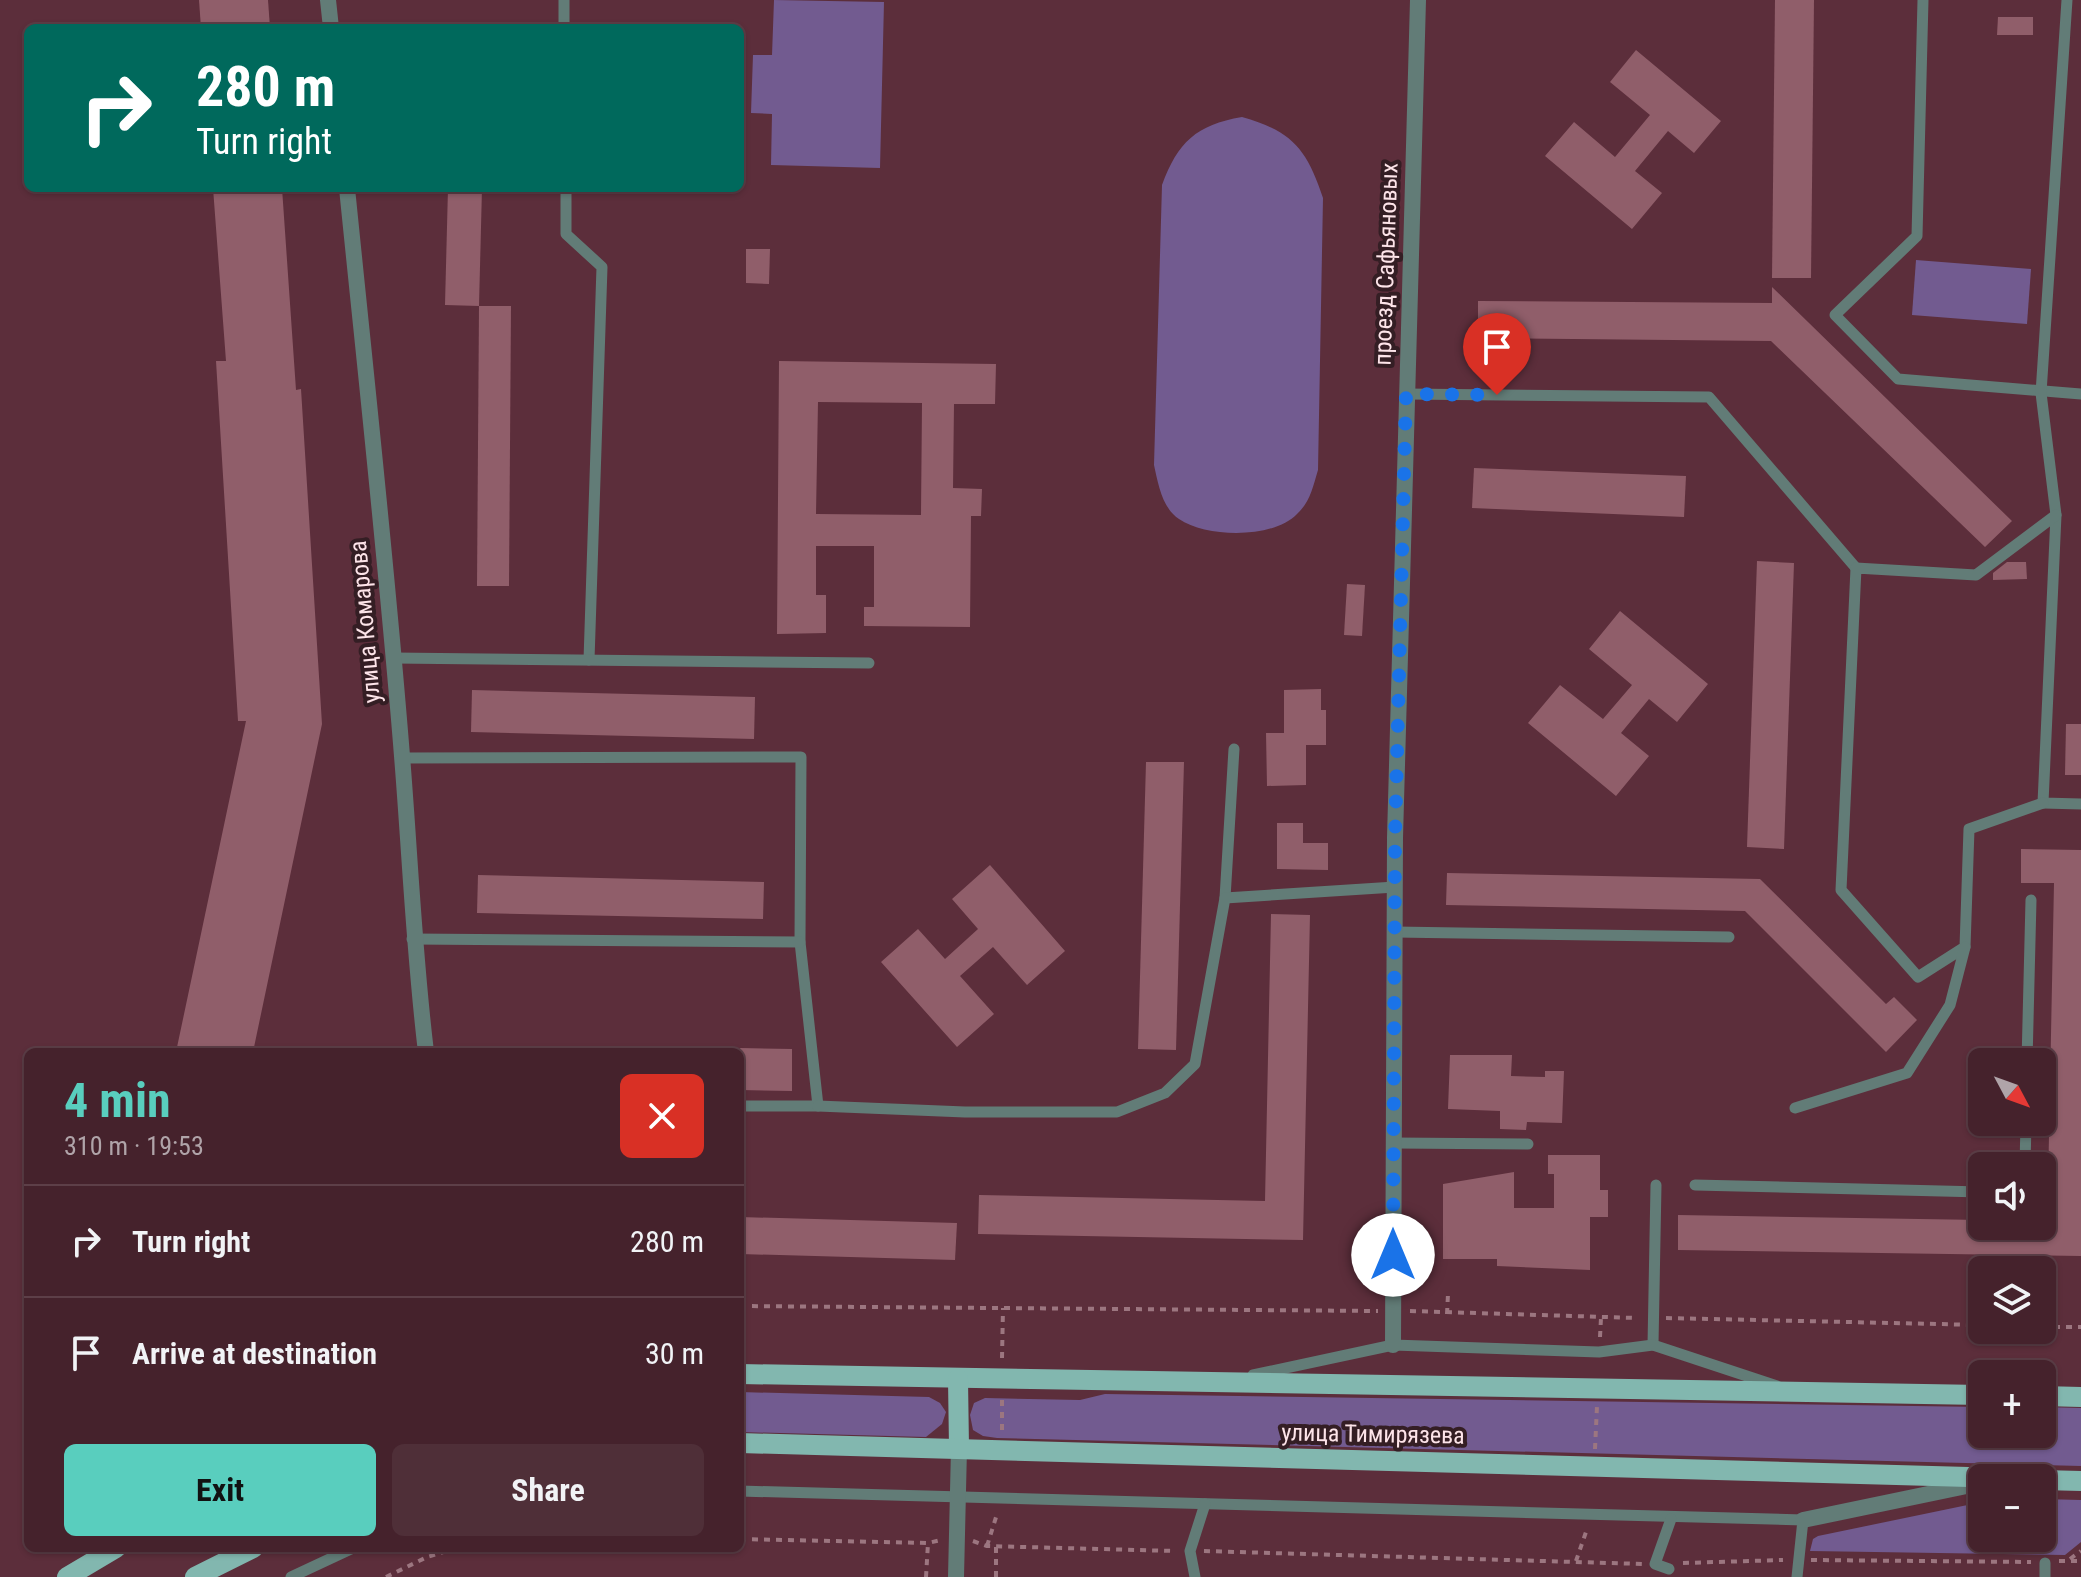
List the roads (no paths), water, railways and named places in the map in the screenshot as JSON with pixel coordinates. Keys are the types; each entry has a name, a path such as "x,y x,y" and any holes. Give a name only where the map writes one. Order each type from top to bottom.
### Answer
{"main road":[{"name":"улица Тимирязева","path":"744,1374 1968,1395"},
{"path":"958,1379 959,1448"},
{"path":"2056,1396 2081,1397"},
{"name":"улица Тимирязева","path":"744,1443 1968,1477"},
{"path":"2056,1480 2081,1481"},
{"path":"67,1577 109,1552"},
{"path":"195,1577 245,1552"}],"street":[{"path":"328,0 331,24"},
{"name":"проезд Сафьяновых","path":"1393,1345 1395,887 1418,0"},
{"name":"улица Комарова","path":"347,192 402,758 412,939 426,1048"},
{"path":"956,1577 959,1448"},
{"path":"1803,1520 1968,1486"}],"lane":[{"path":"564,0 564,24"},
{"path":"1923,0 1917,236 1835,315 1898,379 2081,394"},
{"path":"2043,803 2056,515 2041,393 2067,0"},
{"path":"566,192 566,234 602,267 589,660"},
{"path":"1406,394 1709,397 1856,568 1841,890 1918,977 1965,947"},
{"path":"1856,568 1976,575 2056,515"},
{"path":"393,658 869,663"},
{"path":"744,1106 965,1112 1117,1112 1165,1093 1195,1064 1225,898 1234,749"},
{"path":"402,758 801,757 800,942 818,1106"},
{"path":"1795,1108 1907,1073 1950,1005 1965,947 1969,829 2043,803 2081,804"},
{"path":"1225,898 1395,887"},
{"path":"2027,1048 2031,900"},
{"path":"1395,932 1729,937"},
{"path":"412,939 800,942"},
{"path":"1394,1143 1528,1144"},
{"path":"1653,1345 1656,1185"},
{"path":"1695,1185 1968,1192"},
{"path":"1217,1383 1393,1345 1599,1352 1653,1345 1797,1392"},
{"path":"744,1491 958,1495 1671,1519 1803,1520 1797,1577"},
{"path":"1195,1577 1190,1551 1205,1504"},
{"path":"1669,1569 1655,1564 1671,1519"},
{"path":"291,1577 344,1552"},
{"path":"2045,1563 2045,1577"}]}
